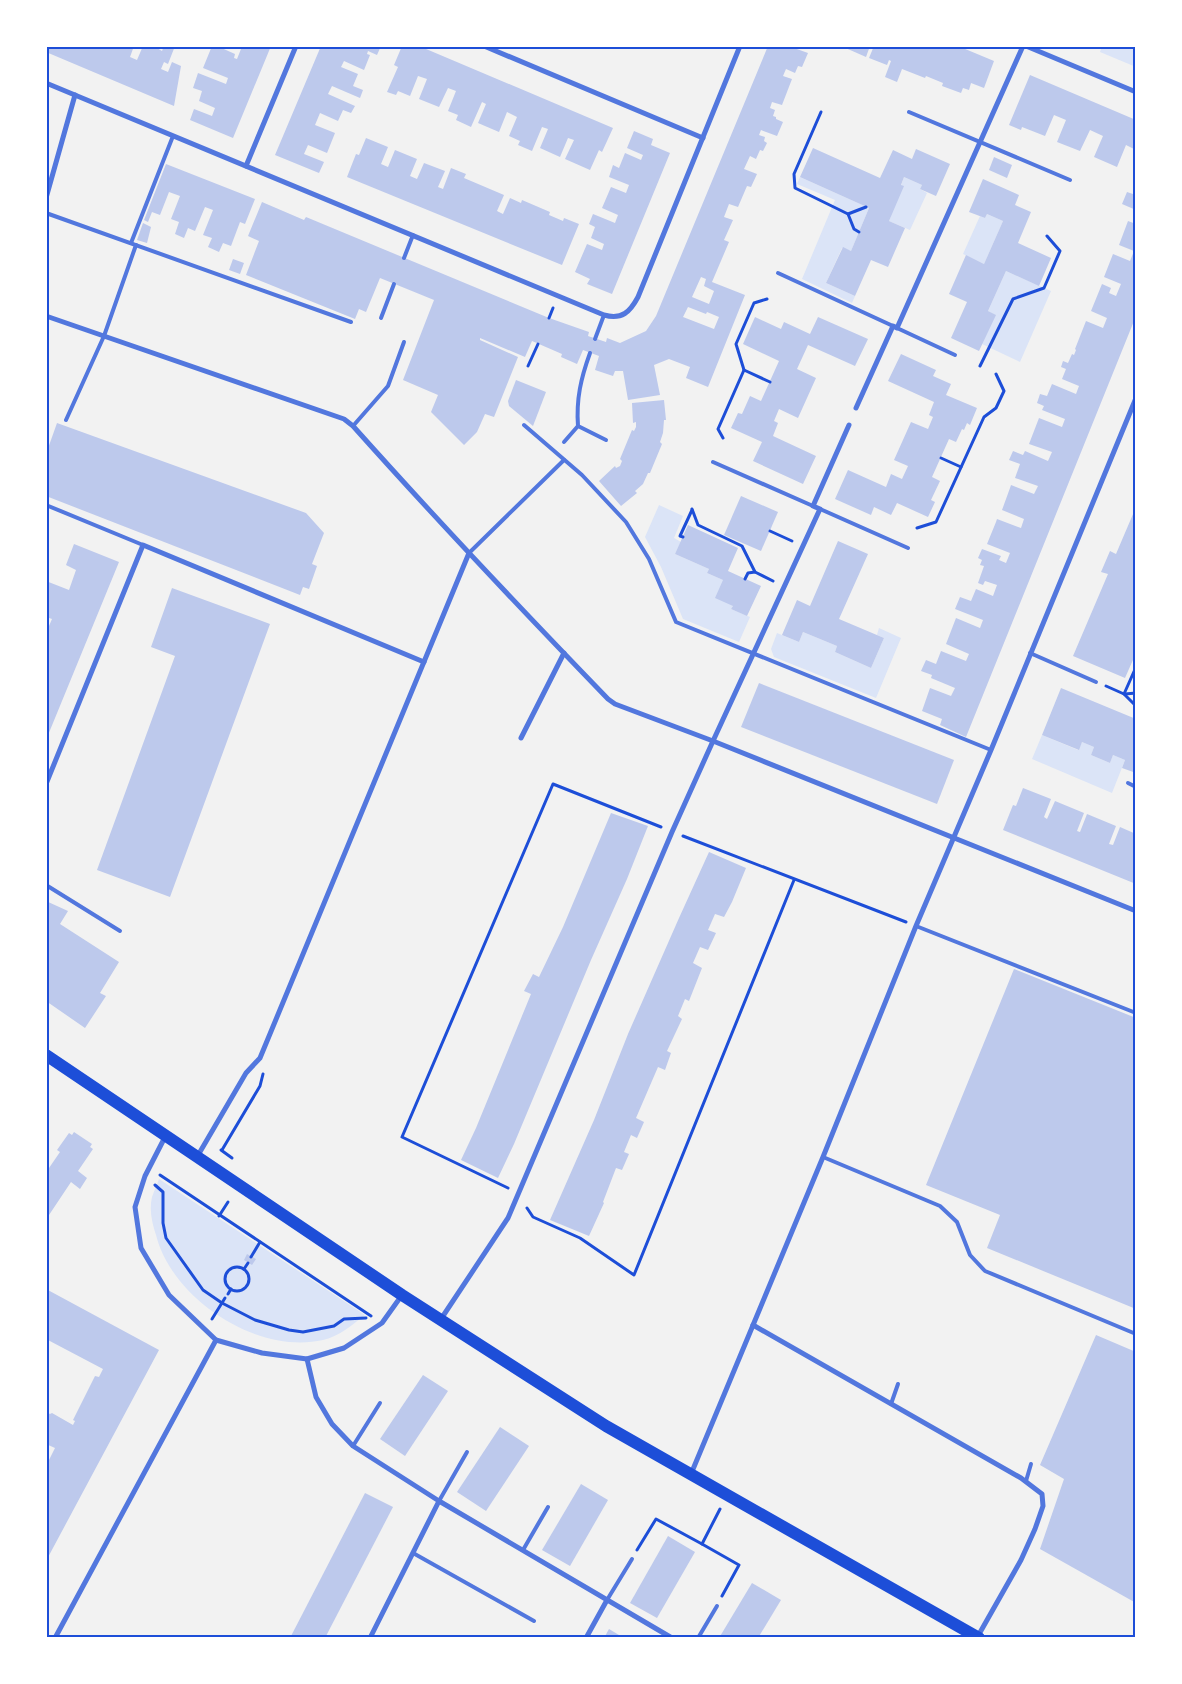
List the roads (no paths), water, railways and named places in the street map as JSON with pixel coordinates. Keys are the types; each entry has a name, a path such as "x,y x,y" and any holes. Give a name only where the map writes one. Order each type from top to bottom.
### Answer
{"main road":[{"path":"46,1055 402,1295 606,1426 978,1637"}],"street":[{"path":"246,166 296,46"},
{"path":"484,46 703,138"},
{"path":"46,83 604,315 618,316 632,308 638,297 740,46"},
{"path":"856,408 1025,46 1136,92"},
{"path":"46,198 75,95"},
{"path":"46,316 344,420 353,426 469,553 615,704 713,741 1136,911"},
{"path":"691,1474 823,1157 916,926 1136,398"},
{"path":"440,1319 508,1218 519,1194 672,832 820,509 813,506 849,425"},
{"path":"46,784 143,545 424,662"},
{"path":"197,1156 246,1073 260,1058 469,553"},
{"path":"521,738 564,653"},
{"path":"165,1136 145,1176 135,1208 141,1248 169,1295 216,1340 262,1353 307,1359 344,1348 382,1323 402,1295"},
{"path":"753,1325 1026,1481 1042,1494 1043,1506 1036,1529 978,1637"},
{"path":"55,1638 216,1340"},
{"path":"307,1359 316,1397 332,1424 354,1446 439,1501 672,1638"},
{"path":"370,1638 439,1501"},
{"path":"586,1638 607,1600"}],"lane":[{"path":"909,112 1070,180"},
{"path":"66,420 104,336 133,244 174,136"},
{"path":"46,214 351,322"},
{"path":"404,258 413,235"},
{"path":"778,274 955,355"},
{"path":"381,318 394,284"},
{"path":"595,339 604,315"},
{"path":"353,426 388,386 404,342"},
{"path":"564,442 578,426 578,392 590,353"},
{"path":"524,425 582,475 626,522 649,559 676,622 990,750"},
{"path":"578,426 606,440"},
{"path":"469,553 564,460"},
{"path":"713,462 813,506"},
{"path":"46,505 143,545"},
{"path":"820,509 908,548"},
{"path":"1030,653 1096,682"},
{"path":"1128,783 1136,787"},
{"path":"46,885 120,931"},
{"path":"916,926 1136,1014"},
{"path":"823,1157 940,1206 957,1222 970,1255 984,1271 1136,1334"},
{"path":"891,1404 898,1384"},
{"path":"354,1446 380,1402"},
{"path":"439,1501 467,1452"},
{"path":"1026,1481 1031,1464"},
{"path":"523,1550 548,1507"},
{"path":"413,1553 534,1621"},
{"path":"607,1600 632,1559"},
{"path":"698,1638 717,1606"}]}
